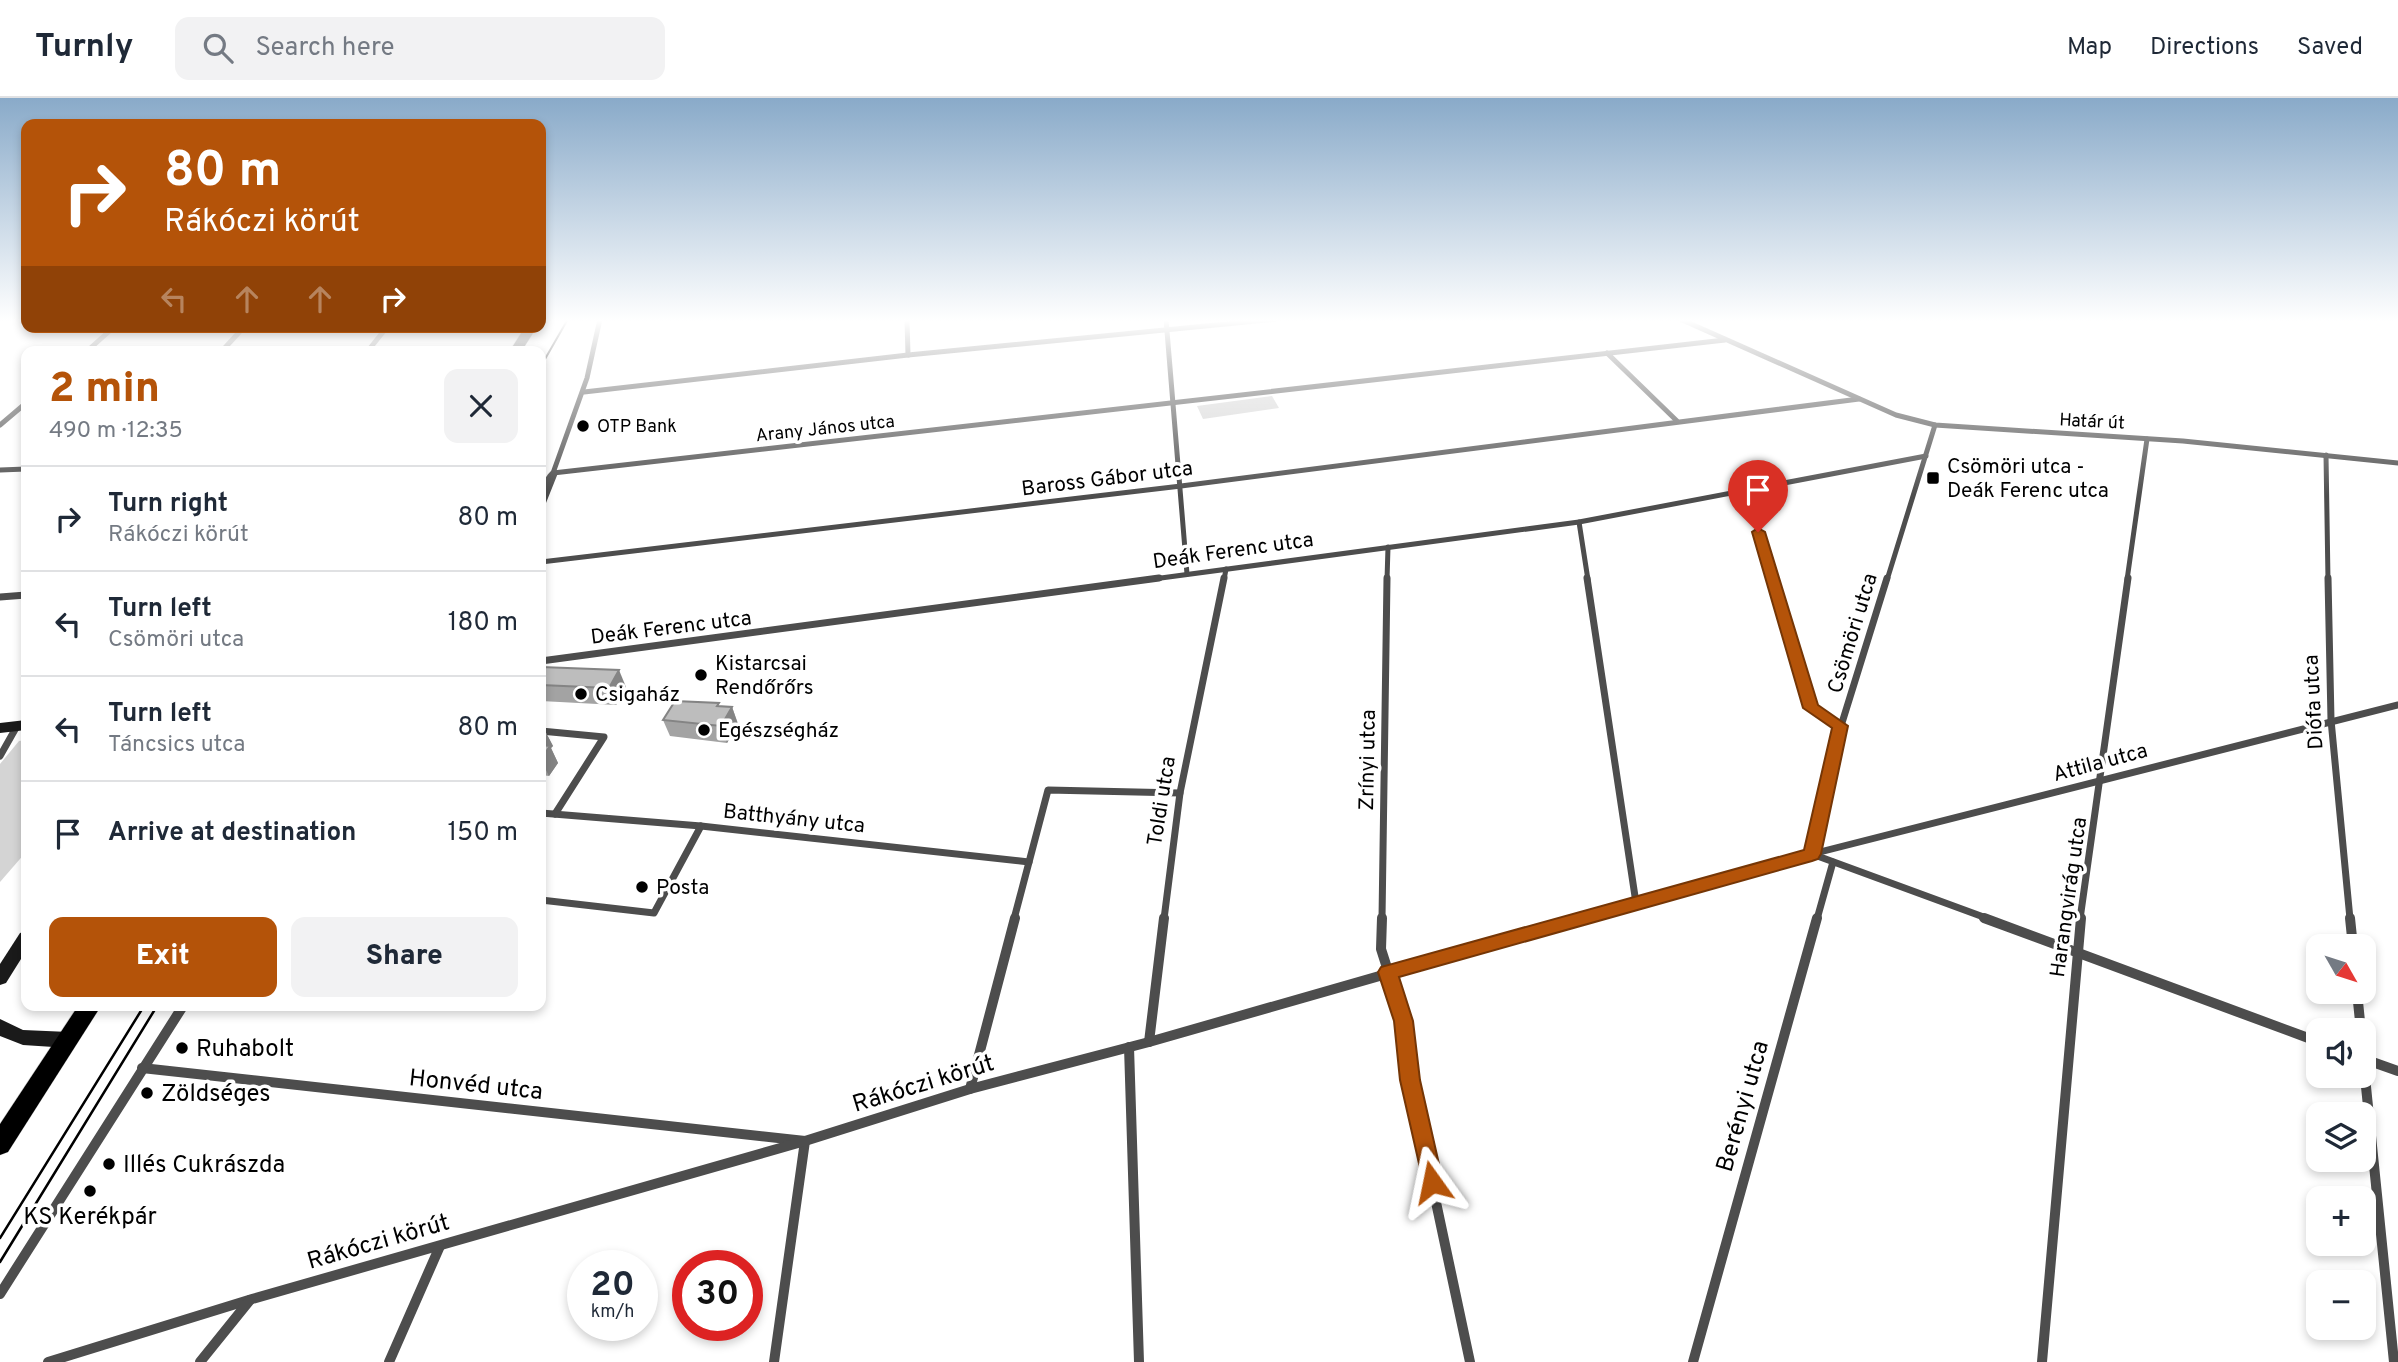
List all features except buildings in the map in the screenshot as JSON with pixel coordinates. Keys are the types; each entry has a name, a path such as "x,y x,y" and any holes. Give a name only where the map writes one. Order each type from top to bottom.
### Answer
{"main road":[{"path":"0,728 21,726"},
{"path":"0,978 21,946"},
{"path":"0,1144 87,1011"},
{"path":"0,1026 8,1033 28,1038 69,1040"}],"street":[{"path":"546,491 588,378"},
{"path":"584,392 707,378"},
{"path":"1172,378 1187,574"},
{"name":"Arany János utca","path":"554,473 1391,378"},
{"path":"1633,378 1677,421"},
{"name":"Határ út","path":"1811,378 1905,418 1936,425 2147,439 2326,454 2398,463"},
{"name":"Baross Gábor utca","path":"546,561 1181,485 1858,399"},
{"path":"0,425 21,408"},
{"path":"0,418 10,418"},
{"name":"Csömöri utca","path":"1812,854 1840,726 1936,425"},
{"name":"Harangvirág utca","path":"2042,1362 2076,951 2147,439"},
{"name":"Diófa utca","path":"2326,454 2331,720 2352,934"},
{"name":"Deák Ferenc utca","path":"546,660 1579,522 1926,456"},
{"path":"0,470 21,469"},
{"path":"1743,492 1751,506 1811,708 1840,726"},
{"path":"1579,522 1636,903"},
{"name":"Zrínyi utca","path":"1388,547 1381,949 1404,1021 1410,1080 1470,1362"},
{"name":"Toldi utca","path":"1149,1042 1180,793 1226,569"},
{"path":"0,597 21,595"},
{"name":"Attila utca","path":"1812,854 2398,705"},
{"path":"0,756 21,727"},
{"path":"546,731 604,737 555,814"},
{"path":"970,1089 1048,790 1180,793"},
{"name":"Batthyány utca","path":"546,813 701,826 1029,862"},
{"path":"546,901 654,913 701,826"},
{"path":"1812,854 2306,1037"},
{"name":"Rákóczi körút","path":"48,1362 252,1299 805,1141 970,1089 1149,1042 1387,972 1812,854"},
{"name":"Berényi utca","path":"1693,1362 1833,862"},
{"path":"0,1294 180,1011"},
{"path":"1129,1047 1139,1362"},
{"path":"2376,1063 2398,1071"},
{"name":"Honvéd utca","path":"142,1068 805,1141"},
{"path":"2366,1088 2394,1362"},
{"path":"774,1362 805,1141"},
{"path":"389,1362 440,1246"},
{"path":"200,1362 252,1299"}],"shaded area":[{"path":"1272,396 1279,408 1203,419 1197,406"},
{"path":"19,741 21,858 0,882 0,764"}],"tram line":[{"path":"0,1238 141,1011"},
{"path":"0,1262 154,1011"}],"place":[{"name":"OTP Bank","path":"583,426"},
{"name":"Csömöri utca - Deák Ferenc utca","path":"1933,478"},
{"name":"Kistarcsai Rendőrőrs","path":"701,675"},
{"name":"Csigaház","path":"581,694"},
{"name":"Egészségház","path":"704,730"},
{"name":"Posta","path":"642,887"},
{"name":"Ruhabolt","path":"182,1048"},
{"name":"Zöldséges","path":"147,1093"},
{"name":"Illés Cukrászda","path":"109,1164"},
{"name":"KS Kerékpár","path":"90,1191"}],"route":[{"path":"1432,1182 1410,1080 1404,1021 1387,972 1812,854 1840,726 1811,708 1758,532"}]}
